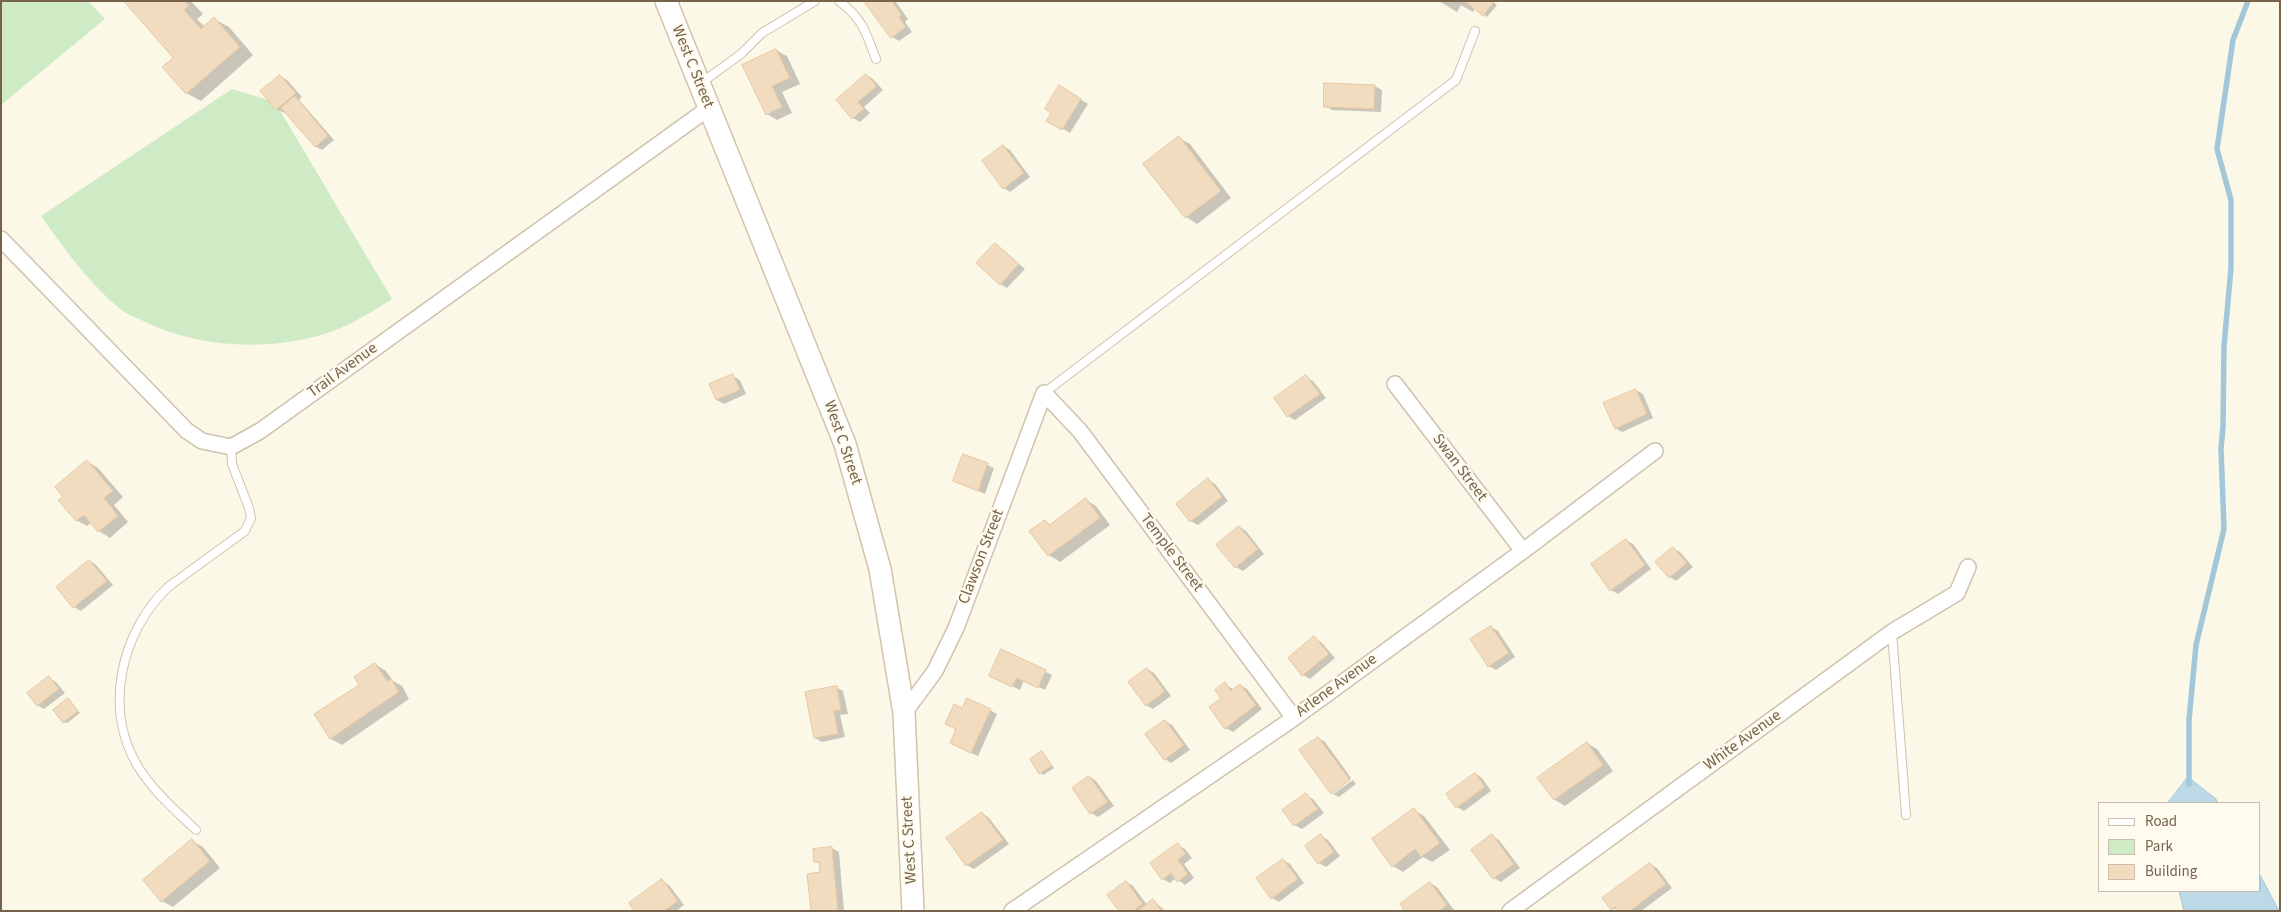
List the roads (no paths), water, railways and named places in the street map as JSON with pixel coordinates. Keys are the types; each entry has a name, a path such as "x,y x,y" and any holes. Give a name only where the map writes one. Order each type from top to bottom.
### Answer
{"main road":[{"name":"West C Street","path":"666,1 845,444 880,569 904,713 913,911"}],"street":[{"name":"Trail Avenue","path":"231,447 260,431 709,108"},
{"path":"1,239 186,430 202,441 231,447"},
{"name":"Swan Street","path":"1395,384 1522,551"},
{"name":"Clawson Street","path":"904,713 935,671 956,628 1044,393"},
{"name":"Temple Street","path":"1044,393 1080,431 1294,718"},
{"name":"Arlene Avenue","path":"1012,911 1294,718 1655,451"},
{"name":"White Avenue","path":"1510,911 1892,632 1957,593 1968,567"}],"lane":[{"path":"699,84 741,54 762,33 815,1"},
{"path":"840,1 863,24 876,59"},
{"path":"1044,393 1456,80 1475,31"},
{"path":"196,830 149,783 136,764 127,742 120,715 123,666 139,622 157,597 244,531 251,518 232,464 231,447"},
{"path":"1892,632 1906,815"}],"water":[{"path":"2188,777 2218,802 2169,802"},
{"path":"2261,877 2279,911 2184,911 2179,892 2261,892"}],"waterway":[{"path":"2189,784 2189,720 2196,645 2224,529 2221,449 2224,346 2231,268 2231,200 2217,149 2233,40 2248,1"}]}
